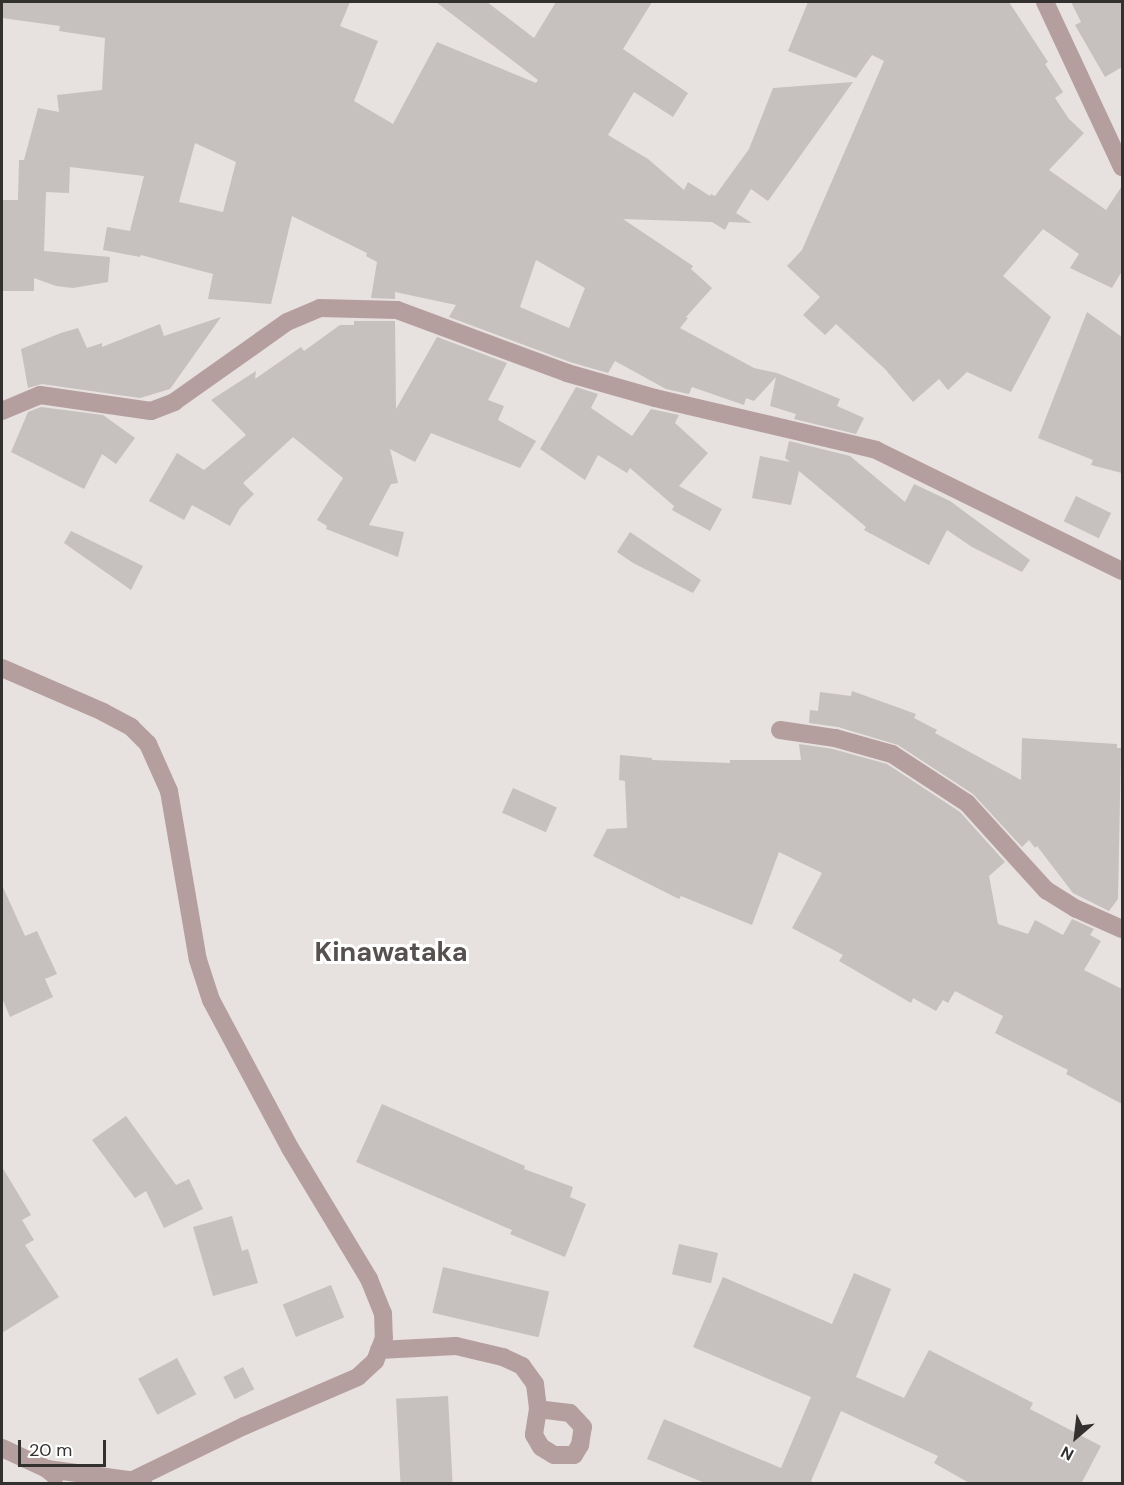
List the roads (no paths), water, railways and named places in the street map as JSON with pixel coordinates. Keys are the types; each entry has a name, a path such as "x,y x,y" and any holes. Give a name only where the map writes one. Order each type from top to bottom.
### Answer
{"street":[{"path":"1045,2 1122,167"},
{"path":"2,411 34,396 50,395 151,411 174,402 287,322 320,308 354,307 397,310 567,373 655,398 876,450 1122,572"},
{"path":"2,668 103,712 131,727 148,744 169,791 198,960 211,1000 290,1148 369,1279 383,1313 384,1338 375,1361 358,1377 244,1426 134,1480"},
{"path":"780,730 835,738 892,754 967,804 987,823 1046,890 1077,909 1122,929"},
{"path":"379,1350 456,1346 503,1357 522,1366 535,1384 538,1409"},
{"path":"2,1448 47,1469 154,1484"},
{"path":"47,1469 63,1484"}],"district":[{"name":"Kinawataka","path":"391,952"}]}
